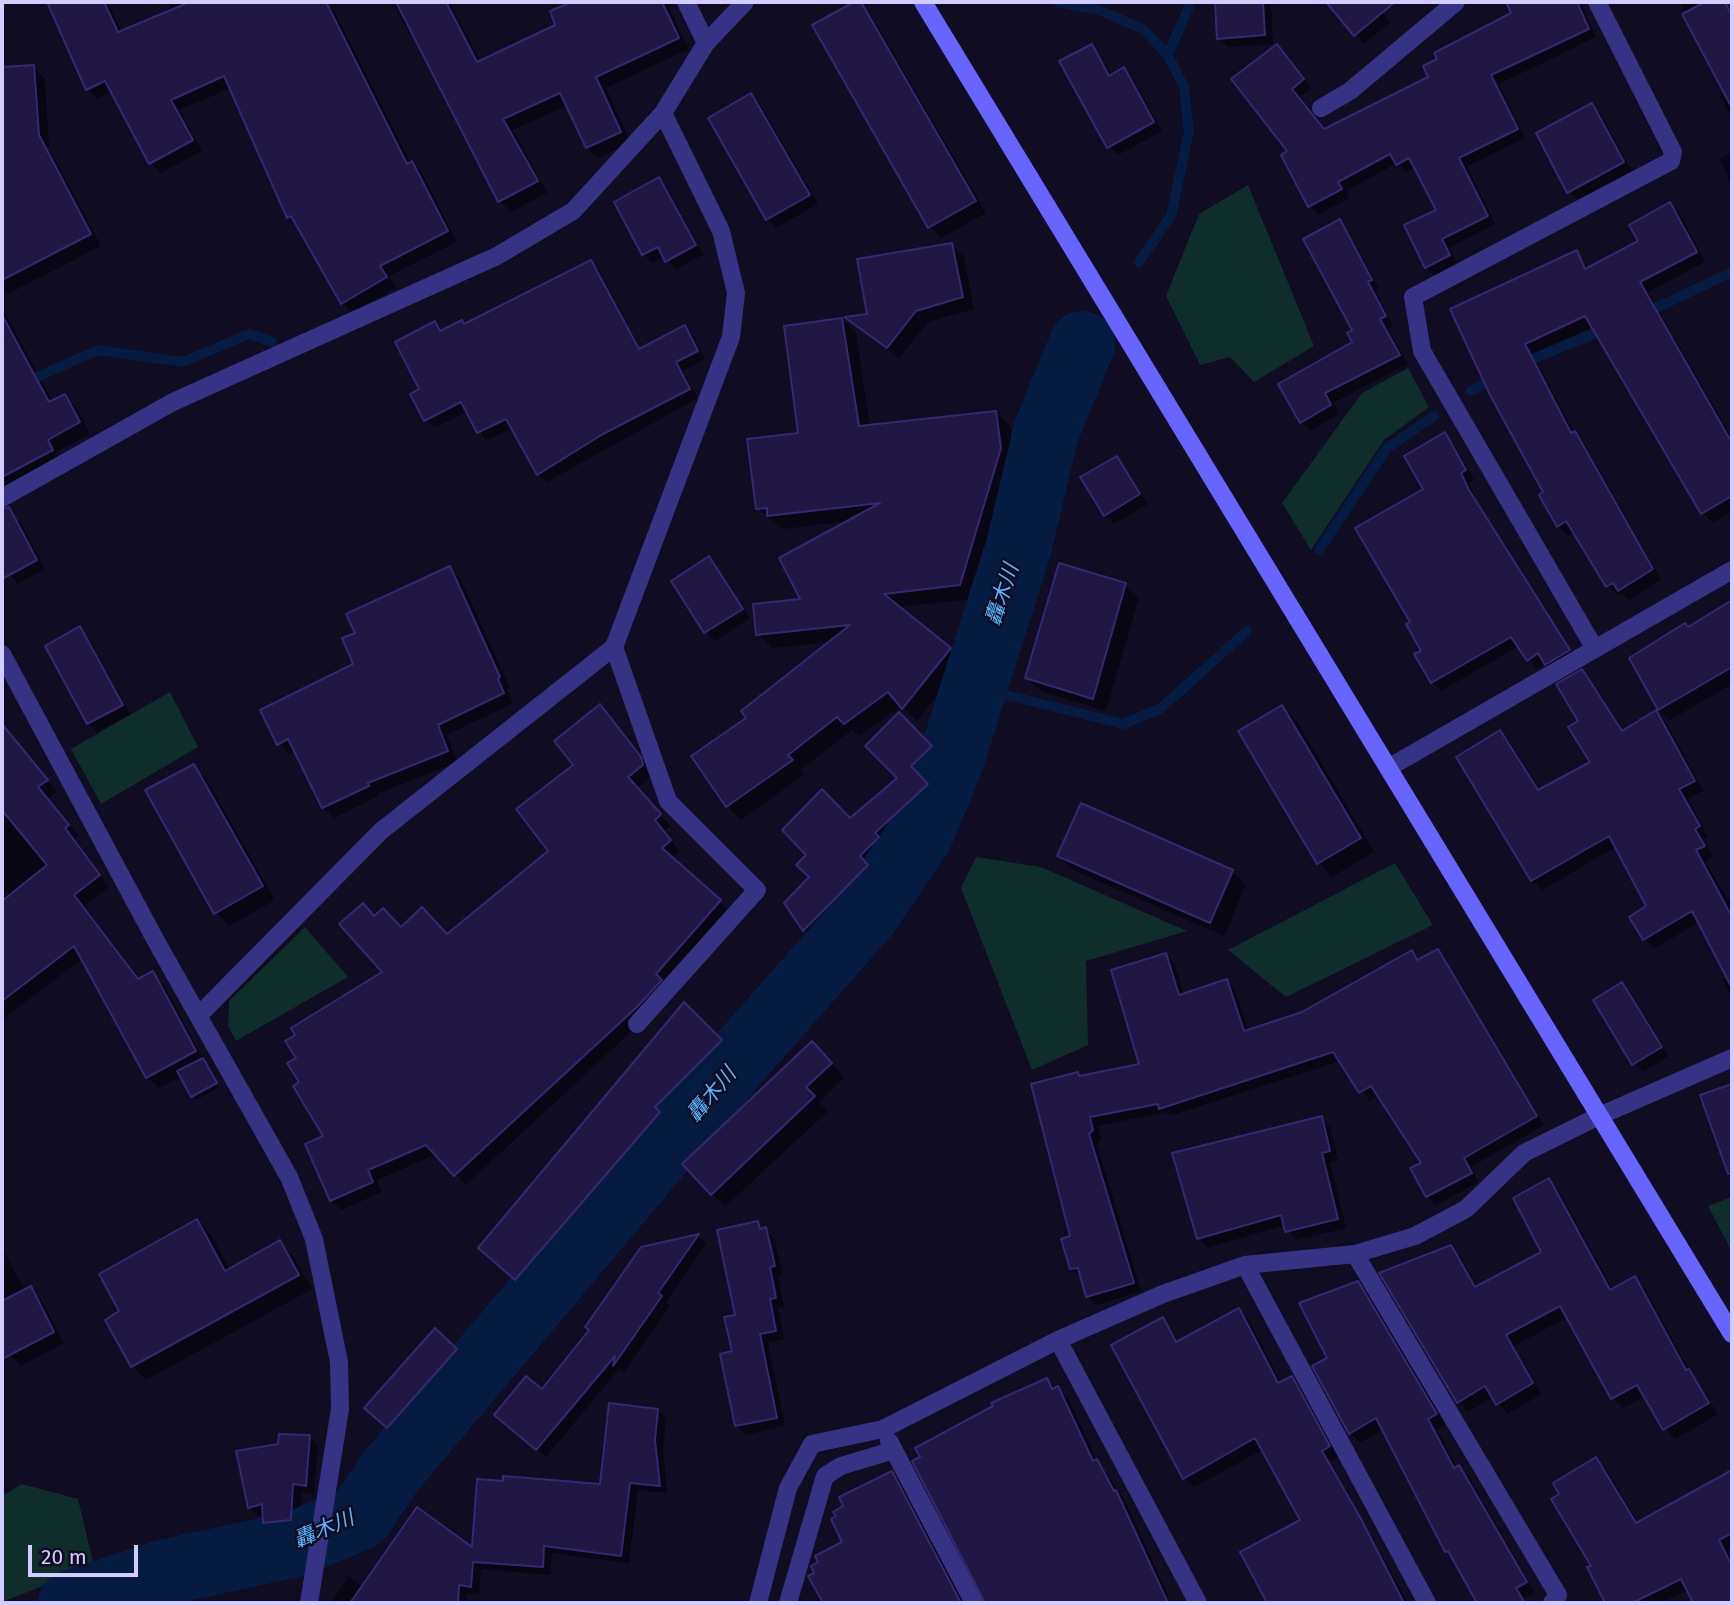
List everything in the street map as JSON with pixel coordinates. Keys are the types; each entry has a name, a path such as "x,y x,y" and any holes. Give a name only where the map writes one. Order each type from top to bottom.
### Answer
{"street":[{"path":"686,2 706,43"},
{"path":"2,498 173,402 497,256 573,211 663,113 706,43 745,2"},
{"path":"923,2 1732,1335"},
{"path":"1321,108 1350,91 1456,2"},
{"path":"1595,649 1422,351 1413,297 1671,162 1674,152 1597,2"},
{"path":"200,1015 381,831 614,647 731,337 736,293 721,231 663,113"},
{"path":"1388,768 1732,570"},
{"path":"614,647 668,801 757,890 637,1024"},
{"path":"2,654 137,906 289,1177 314,1239 339,1362 340,1409 309,1603"},
{"path":"758,1603 788,1488 812,1444 883,1429 1058,1340 1163,1294 1245,1265 1355,1254 1415,1236 1466,1209 1524,1153 1599,1116 1732,1058"},
{"path":"1355,1254 1558,1595 1552,1603"},
{"path":"1245,1265 1427,1603"},
{"path":"1058,1340 1198,1603"},
{"path":"883,1429 974,1603"},
{"path":"789,1603 825,1476 841,1466 894,1450"}],"green space":[{"path":"1248,185 1314,346 1254,382 1230,357 1200,365 1166,296 1199,214"},
{"path":"1408,368 1429,407 1384,440 1311,550 1282,503 1362,393"},
{"path":"170,692 198,747 101,804 71,749"},
{"path":"976,857 1041,867 1187,931 1086,961 1088,1045 1032,1070 961,888"},
{"path":"1395,863 1433,925 1286,997 1228,950"},
{"path":"305,927 348,977 236,1041 228,1026 229,1001"},
{"path":"1732,1197 1732,1252 1708,1206"},
{"path":"22,1484 78,1499 94,1566 2,1602 2,1496"}],"building":[{"path":"47,2 104,2 118,32 190,2 326,2 407,164 412,161 448,231 380,266 387,277 341,304 291,216 287,218 224,76 171,100 193,140 149,164 105,81 86,90"},
{"path":"396,2 446,2 477,62 555,25 550,11 572,2 662,2 679,38 596,77 621,132 586,148 560,93 503,119 538,181 498,202"},
{"path":"854,2 861,2 976,201 928,228 812,25"},
{"path":"1215,2 1263,2 1265,35 1217,39"},
{"path":"1326,2 1395,2 1354,36"},
{"path":"1506,2 1577,2 1589,29 1491,75 1518,129 1459,158 1488,216 1442,239 1450,255 1425,268 1404,225 1436,210 1409,158 1396,165 1390,154 1338,182 1342,189 1308,207 1281,155 1287,151 1231,79 1277,44 1304,79 1292,89 1324,129 1428,77 1423,66 1437,59 1434,53 1511,13"},
{"path":"1705,2 1725,2 1732,16 1732,108 1682,14"},
{"path":"1092,44 1109,76 1124,67 1154,122 1107,148 1059,61"},
{"path":"34,65 39,135 91,234 2,280 2,67"},
{"path":"751,93 810,195 766,220 708,118"},
{"path":"1592,103 1624,162 1567,193 1536,133"},
{"path":"659,177 696,245 665,262 658,247 642,255 614,202"},
{"path":"1670,202 1697,252 1640,282 1732,443 1732,496 1701,514 1585,316 1525,344 1571,433 1575,431 1653,569 1618,591 1613,583 1606,587 1566,521 1557,527 1539,495 1543,492 1490,395 1450,309 1577,250 1585,269 1638,241 1629,225"},
{"path":"1340,219 1372,280 1368,282 1386,316 1380,319 1400,355 1325,393 1331,405 1300,423 1278,384 1352,342 1347,333 1352,330 1303,239"},
{"path":"952,243 963,297 916,311 887,348 844,317 867,314 857,259"},
{"path":"591,260 639,349 685,325 698,351 676,362 690,389 603,434 537,475 506,419 477,433 461,402 424,421 410,394 419,389 395,342 435,321 440,331 462,320 464,324"},
{"path":"2,315 49,402 65,394 80,422 48,440 53,450 2,477"},
{"path":"842,318 859,426 996,411 1001,448 960,585 884,594 951,648 902,709 888,692 844,724 837,717 788,755 793,760 726,807 691,756 746,718 741,711 850,625 756,635 753,604 800,599 779,558 880,503 767,516 767,508 756,509 747,439 798,433 784,326"},
{"path":"1445,432 1466,470 1461,473 1469,490 1570,650 1545,665 1538,653 1527,661 1511,637 1431,683 1414,654 1421,651 1406,624 1410,622 1355,528 1423,489 1404,456"},
{"path":"1117,456 1140,494 1104,516 1080,477"},
{"path":"9,507 37,560 2,579 2,509"},
{"path":"709,556 743,609 704,633 671,581"},
{"path":"1059,563 1126,583 1093,699 1025,678"},
{"path":"450,566 500,677 498,679 504,693 438,725 448,751 368,783 369,786 322,808 288,739 277,745 260,710 353,664 342,638 355,633 346,614"},
{"path":"1732,600 1732,667 1658,710 1629,658 1685,623 1688,627"},
{"path":"80,626 123,705 87,724 45,646"},
{"path":"1582,669 1622,731 1656,710 1695,781 1679,789 1700,826 1695,829 1705,846 1696,850 1732,917 1732,988 1692,911 1643,940 1629,917 1646,906 1609,836 1531,881 1456,757 1500,730 1538,790 1590,762 1568,727 1578,721 1556,684"},
{"path":"600,704 641,757 643,765 628,777 661,814 655,820 671,840 662,848 721,900 656,974 662,980 637,1007 454,1176 426,1145 368,1170 373,1182 330,1201 305,1144 323,1136 293,1086 299,1082 287,1063 296,1058 285,1041 295,1035 291,1028 382,972 339,924 363,903 374,916 383,908 401,927 422,907 447,934 548,851 516,809 573,765 554,741"},
{"path":"1282,705 1361,838 1317,864 1238,731"},
{"path":"899,712 932,746 911,766 928,784 875,833 879,837 860,856 868,865 803,931 784,903 809,877 796,865 806,855 782,830 822,789 850,818 897,778 865,746"},
{"path":"2,724 48,780 38,787 69,825 65,828 100,875 74,895 138,979 153,971 196,1051 146,1078 74,946 2,1001 2,901 47,865 2,810"},
{"path":"194,764 263,886 214,914 145,790"},
{"path":"1081,803 1233,870 1210,923 1057,856"},
{"path":"1438,949 1537,1116 1464,1158 1472,1173 1426,1197 1410,1168 1421,1163 1371,1086 1359,1093 1333,1052 1159,1109 1158,1104 1090,1117 1093,1130 1089,1134 1134,1283 1086,1297 1078,1268 1070,1269 1061,1239 1070,1236 1031,1084 1078,1072 1079,1076 1139,1064 1111,970 1166,953 1179,995 1227,979 1244,1031 1302,1012 1412,950 1417,960"},
{"path":"1622,982 1662,1047 1632,1065 1593,1000"},
{"path":"684,1002 722,1040 655,1107 660,1112 515,1280 478,1248"},
{"path":"812,1041 832,1063 806,1087 815,1096 711,1195 682,1164"},
{"path":"203,1058 217,1083 191,1097 177,1071"},
{"path":"1732,1084 1732,1173 1728,1174 1700,1095"},
{"path":"1322,1116 1330,1151 1322,1153 1338,1219 1285,1232 1281,1215 1197,1239 1172,1153"},
{"path":"1549,1178 1610,1290 1635,1276 1686,1370 1689,1369 1709,1403 1663,1430 1637,1385 1611,1399 1560,1306 1506,1335 1533,1383 1496,1405 1485,1386 1457,1403 1379,1273 1451,1245 1475,1287 1541,1252 1513,1198"},
{"path":"197,1219 225,1271 280,1240 299,1275 131,1367 105,1320 119,1311 99,1274"},
{"path":"758,1221 760,1229 766,1227 775,1266 770,1267 776,1298 770,1299 776,1331 760,1334 777,1418 735,1426 720,1354 732,1351 724,1317 735,1315 717,1230"},
{"path":"699,1234 658,1293 662,1296 613,1366 615,1356 536,1450 494,1415 526,1376 542,1389 589,1330 585,1327 641,1247"},
{"path":"1358,1281 1437,1414 1428,1419 1454,1468 1459,1465 1527,1582 1516,1588 1525,1603 1477,1603 1448,1551 1445,1552 1376,1418 1349,1434 1312,1366 1327,1358 1299,1303"},
{"path":"31,1286 54,1332 2,1359 2,1301"},
{"path":"1239,1308 1278,1383 1292,1376 1330,1446 1322,1451 1404,1603 1267,1603 1240,1552 1300,1520 1255,1438 1183,1479 1111,1345 1163,1317 1176,1342"},
{"path":"435,1328 457,1349 387,1428 364,1408"},
{"path":"1047,1378 1052,1389 1058,1386 1093,1461 1097,1459 1114,1491 1116,1490 1168,1603 985,1603 912,1461 920,1457 915,1448 993,1406 991,1403"},
{"path":"609,1403 658,1409 655,1440 660,1486 630,1483 621,1556 544,1546 543,1567 473,1562 471,1587 459,1585 458,1603 350,1603 417,1507 472,1547 477,1479 503,1481 503,1476 600,1484"},
{"path":"279,1434 310,1435 306,1486 293,1484 291,1520 263,1523 262,1504 248,1508 236,1451 278,1444"},
{"path":"1596,1457 1636,1523 1732,1470 1732,1533 1719,1540 1732,1566 1732,1603 1693,1603 1681,1579 1632,1603 1605,1603 1587,1567 1591,1566 1551,1499 1559,1494 1553,1483"},
{"path":"892,1471 961,1603 823,1603 808,1576 814,1573 811,1566 818,1562 815,1556 842,1542 831,1519 836,1516 833,1512 843,1506 839,1497"}],"waterway":[{"path":"1058,2 1099,10 1143,29 1168,55 1184,87 1189,131 1171,216 1139,262"},
{"path":"1168,55 1191,2"},
{"path":"1643,314 1732,272"},
{"path":"1520,364 1608,328"},
{"path":"2,382 37,377 98,350 183,362 249,334 272,342"},
{"name":"轟木川","path":"71,1603 166,1572 296,1544 360,1517 391,1471 735,1063 867,913 921,833 951,760 1019,546 1046,432 1082,344"},
{"path":"1471,391 1496,377"},
{"path":"1319,550 1386,449 1434,416"},
{"path":"1002,694 1123,724 1160,709 1247,631"}]}
